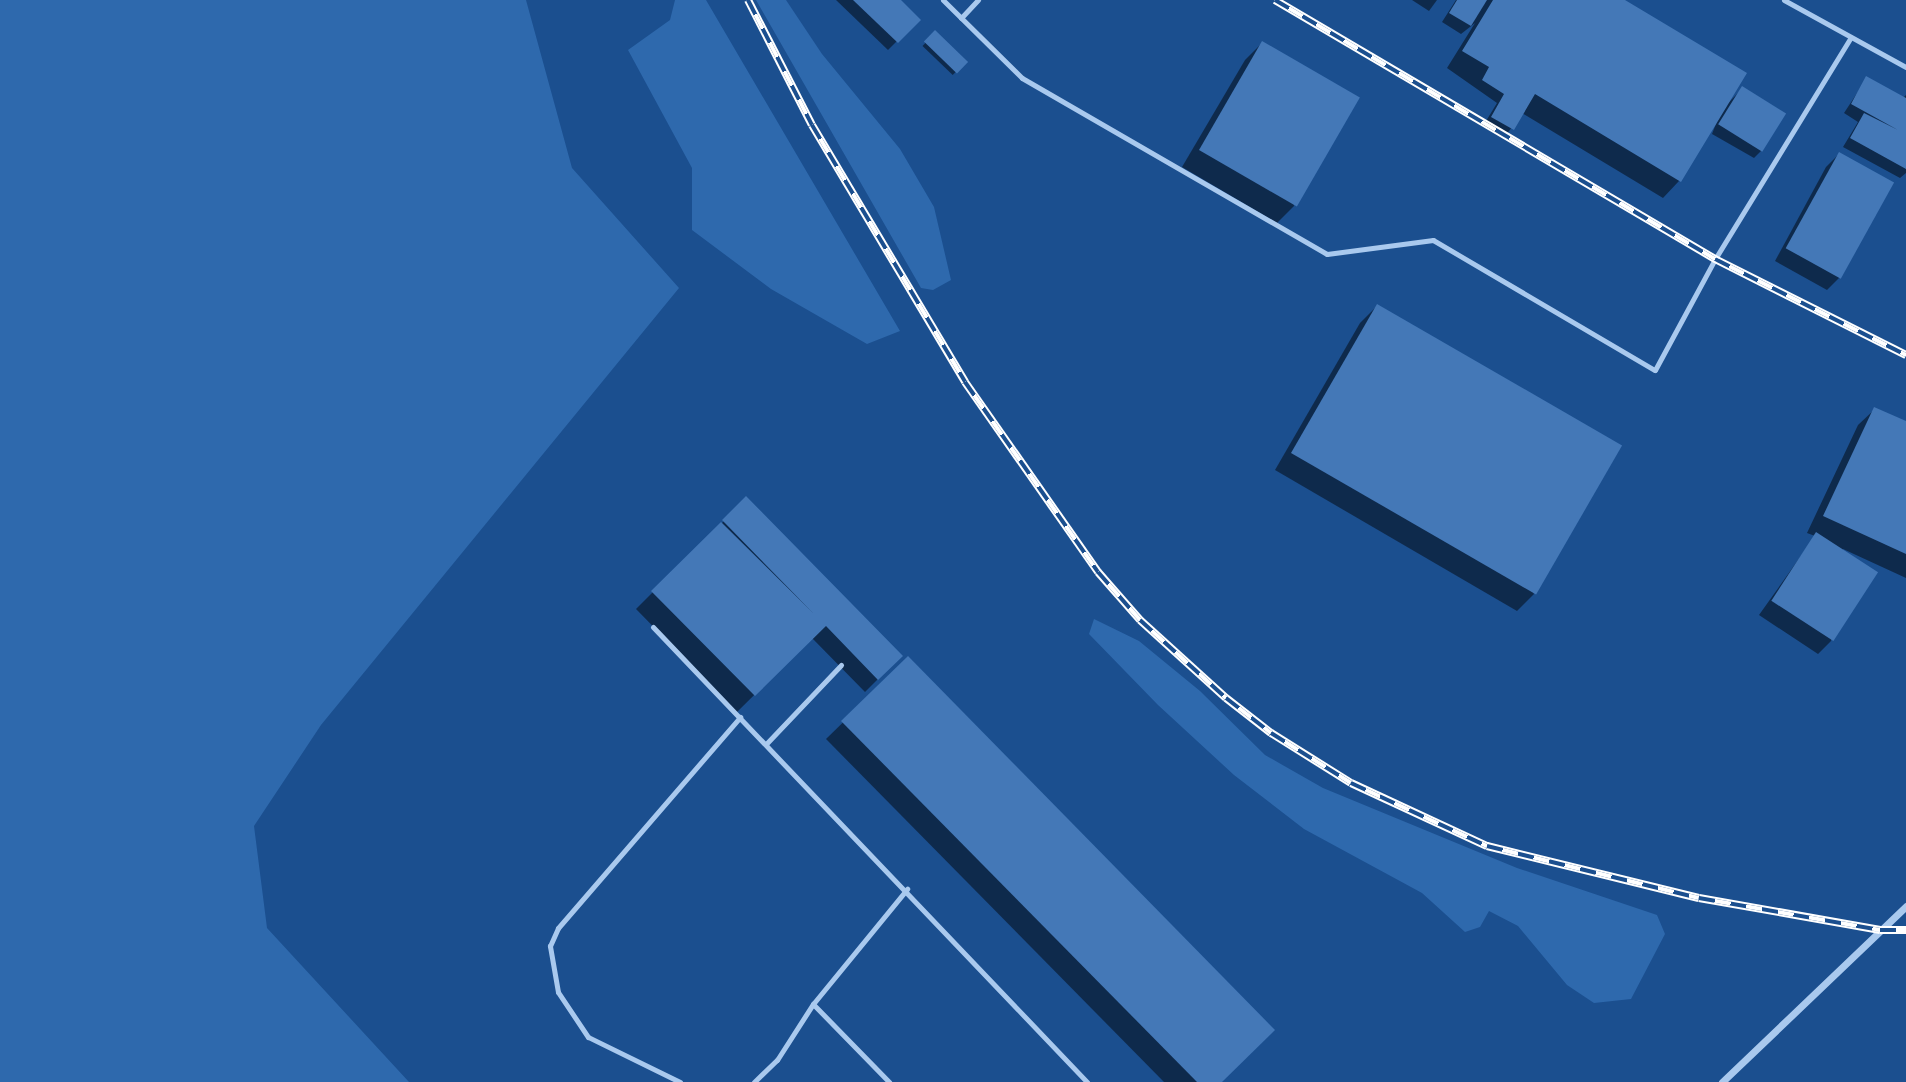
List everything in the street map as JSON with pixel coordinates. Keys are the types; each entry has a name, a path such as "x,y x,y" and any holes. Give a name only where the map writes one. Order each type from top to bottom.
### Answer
{"street":[{"path":"1722,1082 1906,906"}],"lane":[{"path":"943,0 1022,78 1327,254 1433,240 1655,370 1715,259 1851,37"},
{"path":"961,18 978,0"},
{"path":"1784,0 1906,67"},
{"path":"653,627 907,889 1087,1082"},
{"path":"766,744 841,666"},
{"path":"680,1082 588,1037 558,992 550,946 558,928 740,717"},
{"path":"754,1082 777,1060 813,1004 907,889"},
{"path":"813,1004 888,1082"}],"shaded area":[{"path":"0,0 526,0 572,168 679,288 321,725 254,826 267,928 409,1082 0,1082"},
{"path":"675,0 706,0 900,331 867,344 771,289 692,230 692,168 628,50 670,20"},
{"path":"756,0 786,0 822,54 900,149 934,207 951,280 933,290 921,288"},
{"path":"1094,619 1139,641 1200,691 1265,755 1323,788 1517,868 1657,915 1665,934 1631,999 1594,1003 1567,985 1518,926 1489,911 1480,927 1465,932 1422,893 1304,829 1234,775 1158,705 1089,634"}],"building":[{"path":"853,0 901,0 921,20 898,43"},
{"path":"1457,0 1487,0 1471,26 1449,13"},
{"path":"1493,0 1625,0 1747,73 1681,182 1535,94 1514,130 1491,117 1504,94 1482,80 1489,67 1462,51"},
{"path":"935,30 968,62 957,73 924,42"},
{"path":"1262,41 1360,98 1297,207 1199,150"},
{"path":"1866,76 1906,98 1906,169 1850,138 1864,113 1898,130 1851,104"},
{"path":"1742,86 1786,114 1762,152 1718,124"},
{"path":"1839,152 1894,183 1841,279 1786,248"},
{"path":"1377,304 1622,446 1536,594 1291,453"},
{"path":"1874,407 1906,421 1906,554 1823,516"},
{"path":"746,496 903,656 878,680 826,626 755,696 651,591 721,522 813,613 722,520"},
{"path":"1816,532 1878,572 1833,641 1771,601"},
{"path":"908,656 1275,1030 1222,1082 1197,1082 841,721"}],"railway":[{"path":"748,0 812,125 965,382 1098,572 1140,620 1226,698 1271,733 1351,783 1487,846 1699,898 1880,930 1906,930"},
{"path":"1275,0 1715,259 1906,355"}]}
